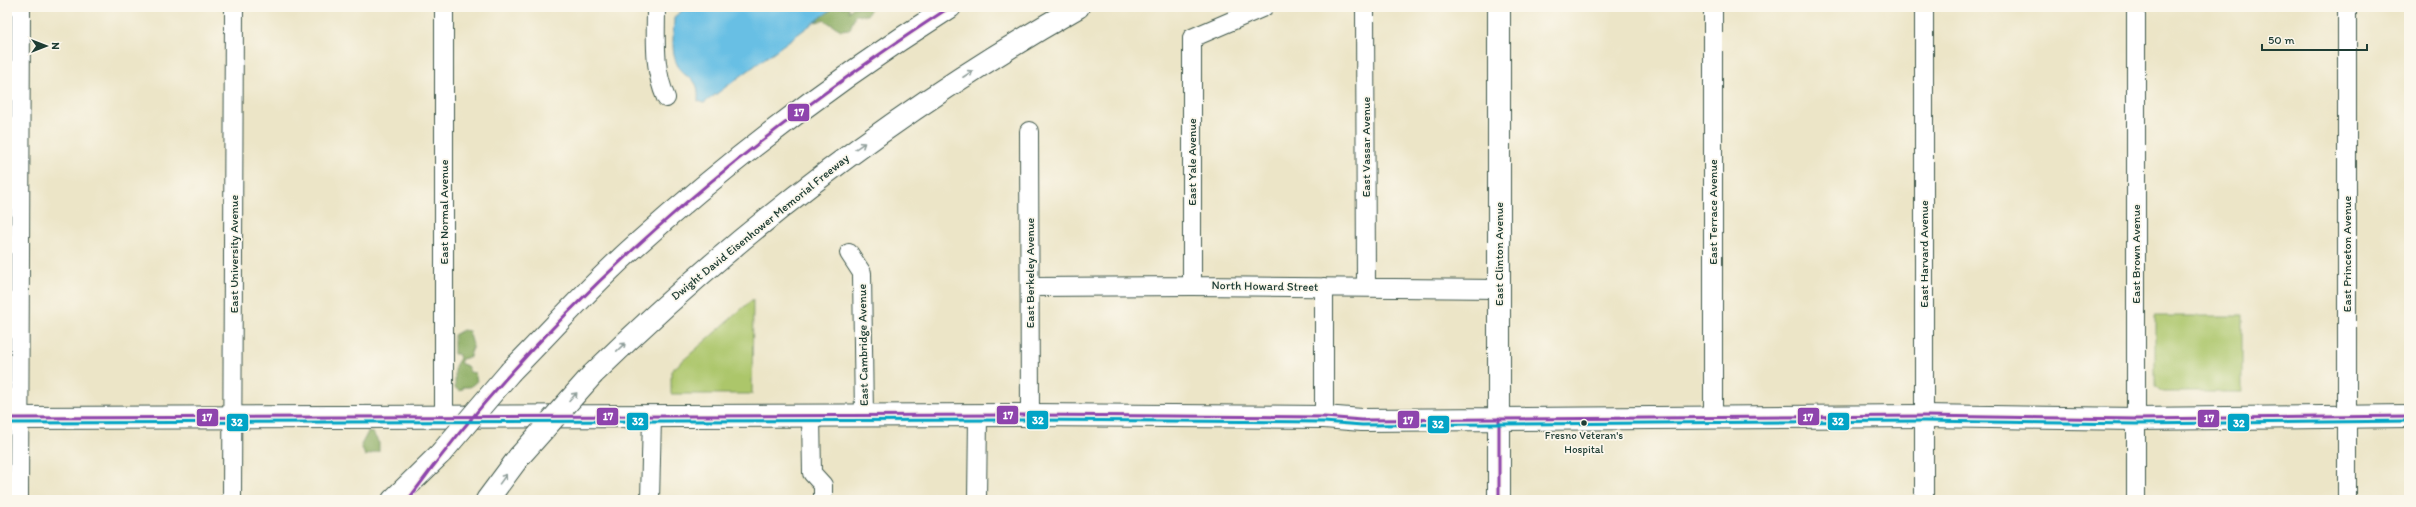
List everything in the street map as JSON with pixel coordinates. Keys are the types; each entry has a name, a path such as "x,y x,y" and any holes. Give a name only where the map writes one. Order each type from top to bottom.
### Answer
{"main road":[{"path":"393,500 441,452 511,371 634,247 724,170 833,86 950,7"},
{"name":"Dwight David Eisenhower Memorial Freeway","path":"487,500 519,457 593,374 650,319 696,278 852,152 1020,40 1078,7"},
{"name":"East Clinton Avenue","path":"1499,7 1499,500"},
{"path":"13,418 444,416 652,418 978,417 1030,415 1324,417 1362,420 1924,416 2136,419 2409,416"},
{"path":"408,500 441,452"}],"street":[{"path":"19,500 13,418 21,7"},
{"name":"East University Avenue","path":"232,500 234,7"},
{"name":"East Normal Avenue","path":"444,7 444,416"},
{"path":"656,7 656,64 658,77 666,98"},
{"name":"East Yale Avenue","path":"1192,286 1192,38 1264,7"},
{"name":"East Vassar Avenue","path":"1365,7 1366,287"},
{"name":"East Terrace Avenue","path":"1713,7 1713,417"},
{"name":"East Harvard Avenue","path":"1924,7 1924,500"},
{"name":"East Brown Avenue","path":"2136,7 2136,500"},
{"name":"East Princeton Avenue","path":"2347,7 2347,500"},
{"name":"East Berkeley Avenue","path":"1029,131 1030,415"},
{"name":"East Cambridge Avenue","path":"849,253 862,273 864,417"},
{"name":"North Howard Street","path":"1030,287 1192,286 1499,289"},
{"path":"1324,287 1324,417"},
{"path":"811,417 812,473 823,485 823,500"},
{"path":"977,500 978,417"},
{"path":"650,500 652,418"}],"green space":[{"path":"724,7 807,7 809,10 819,7 849,7 849,12 853,7 872,7 867,15 855,15 850,29 841,30 824,20 816,22 812,15 722,11"},
{"path":"753,299 752,394 671,394 671,371"},
{"path":"2155,316 2242,316 2242,392 2161,392 2155,387"},
{"path":"463,330 469,331 473,345 470,357 462,359 460,363 467,366 470,372 475,373 477,381 470,387 464,387 461,391 455,388 455,366 460,358 458,354 454,354 454,335"},
{"path":"368,432 373,433 379,443 379,451 365,456 361,445"}],"water":[{"path":"835,7 704,103 698,101 698,92 695,82 681,71 674,55 674,17 683,10"}],"transit line":[{"name":"17","path":"408,500 464,427 525,357 589,291 656,229 726,169 799,112 874,58 950,7"},
{"name":"17","path":"7,418 1030,415 1324,417 1362,420 1924,416 2136,419 2409,416"},
{"name":"17","path":"1499,418 1499,500"},
{"name":"32","path":"7,423 1030,420 1324,422 1362,425 1924,421 2136,424 2409,421"}],"place":[{"name":"Fresno Veteran's Hospital","path":"1584,423"}]}
